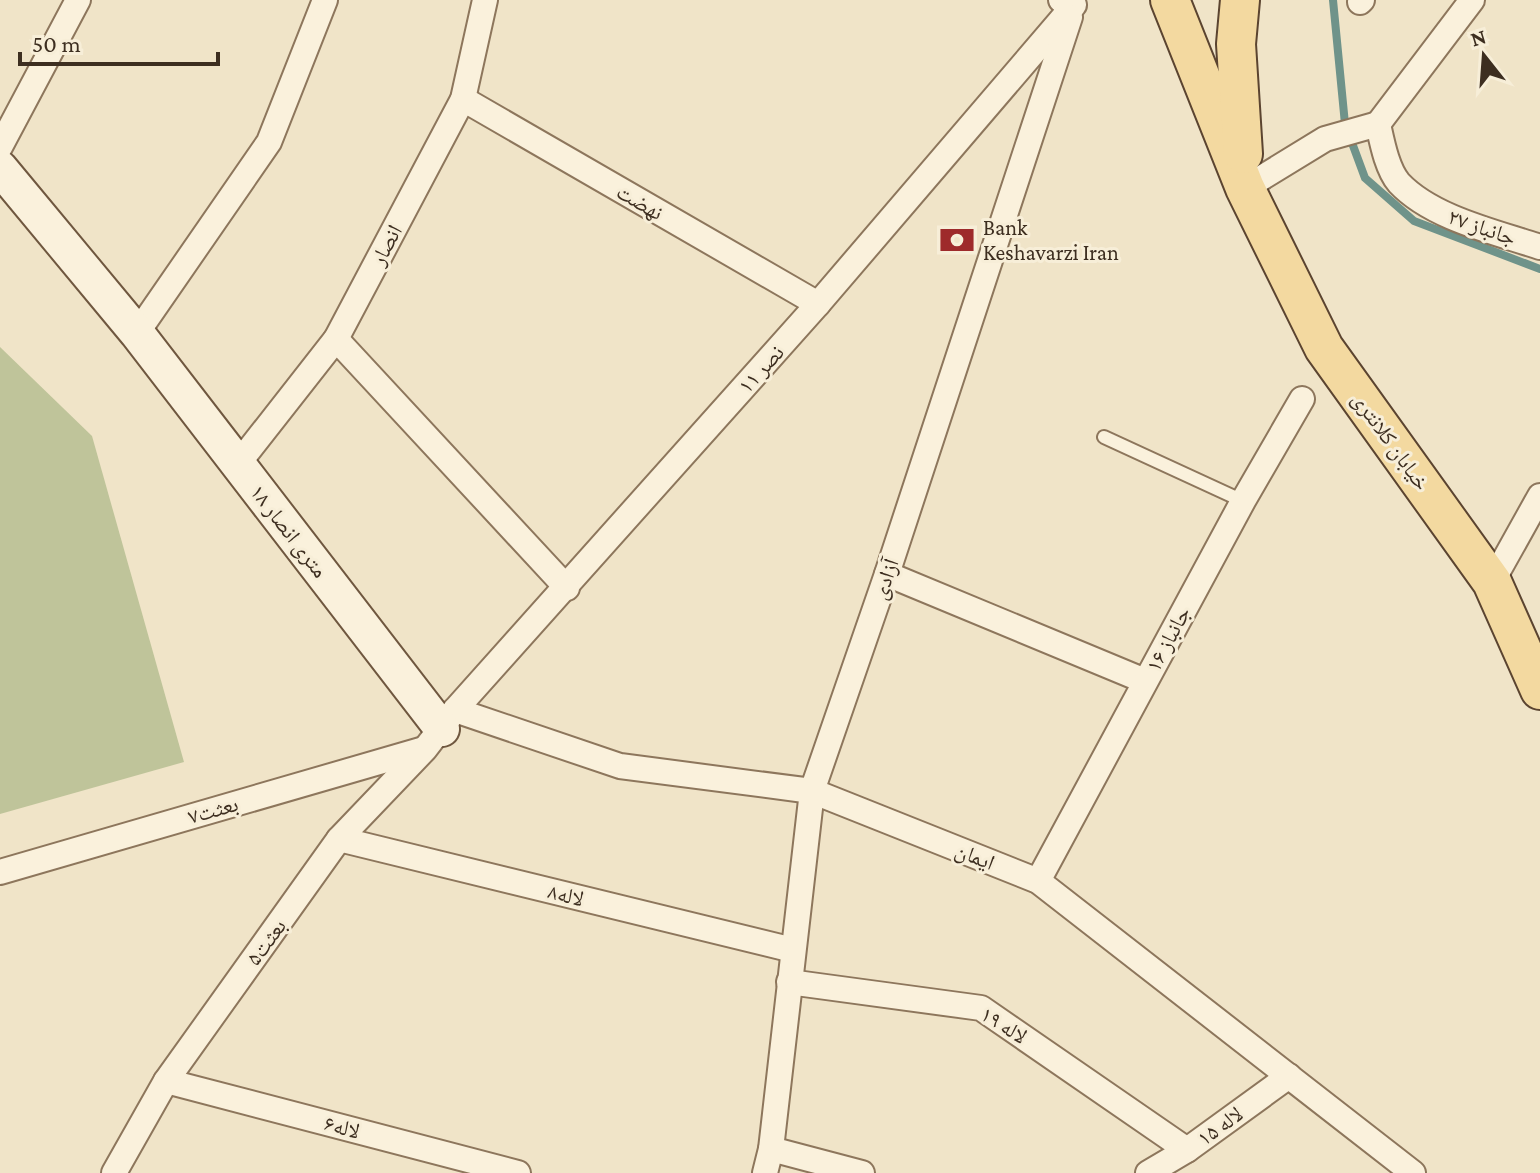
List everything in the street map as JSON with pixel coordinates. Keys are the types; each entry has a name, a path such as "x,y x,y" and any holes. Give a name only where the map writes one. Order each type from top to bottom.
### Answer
{"main road":[{"name":"خیابان کلانتری","path":"1170,0 1245,188 1324,348 1492,582 1539,687"},
{"name":"خیابان کلانتری","path":"1240,0 1236,44 1245,188"}],"street":[{"path":"0,147 78,0"},
{"path":"137,333 269,142 325,0"},
{"name":"انصار","path":"238,464 336,339 463,99 485,0"},
{"path":"1245,188 1325,139 1378,124 1472,0"},
{"name":"نصر ۱۱","path":"441,729 818,304 1070,2"},
{"name":"آزادی","path":"765,1173 771,1149 812,791 887,574 1070,2"},
{"name":"نهضت","path":"463,99 818,304"},
{"name":"جانباز ۲۷","path":"1378,124 1383,147 1397,181 1433,210 1537,240"},
{"name":"۱۸ متری انصار","path":"0,168 137,333 441,729"},
{"path":"336,339 567,588"},
{"name":"جانباز ۱۶","path":"1038,881 1243,501 1302,399"},
{"path":"1492,582 1540,496"},
{"path":"887,574 1145,681"},
{"name":"ایمان","path":"441,729 620,766 812,791 1038,881 1413,1173"},
{"name":"بعثت۵","path":"114,1173 166,1081 339,839 441,729"},
{"name":"بعثت۷","path":"0,872 441,729"},
{"name":"لاله۸","path":"339,839 793,950"},
{"name":"لاله ۱۹","path":"789,982 981,1008 1187,1150"},
{"name":"لاله ۱۵","path":"1148,1173 1187,1150 1289,1076"},
{"name":"لاله۶","path":"166,1081 518,1173"},
{"path":"771,1149 862,1173"}],"lane":[{"path":"1104,437 1243,501"}],"green space":[{"path":"0,347 92,436 184,762 0,814"}],"waterway":[{"path":"1333,0 1345,124 1365,178 1414,221 1540,269"}],"place":[{"name":"Bank Keshavarzi Iran","path":"957,240"}]}
